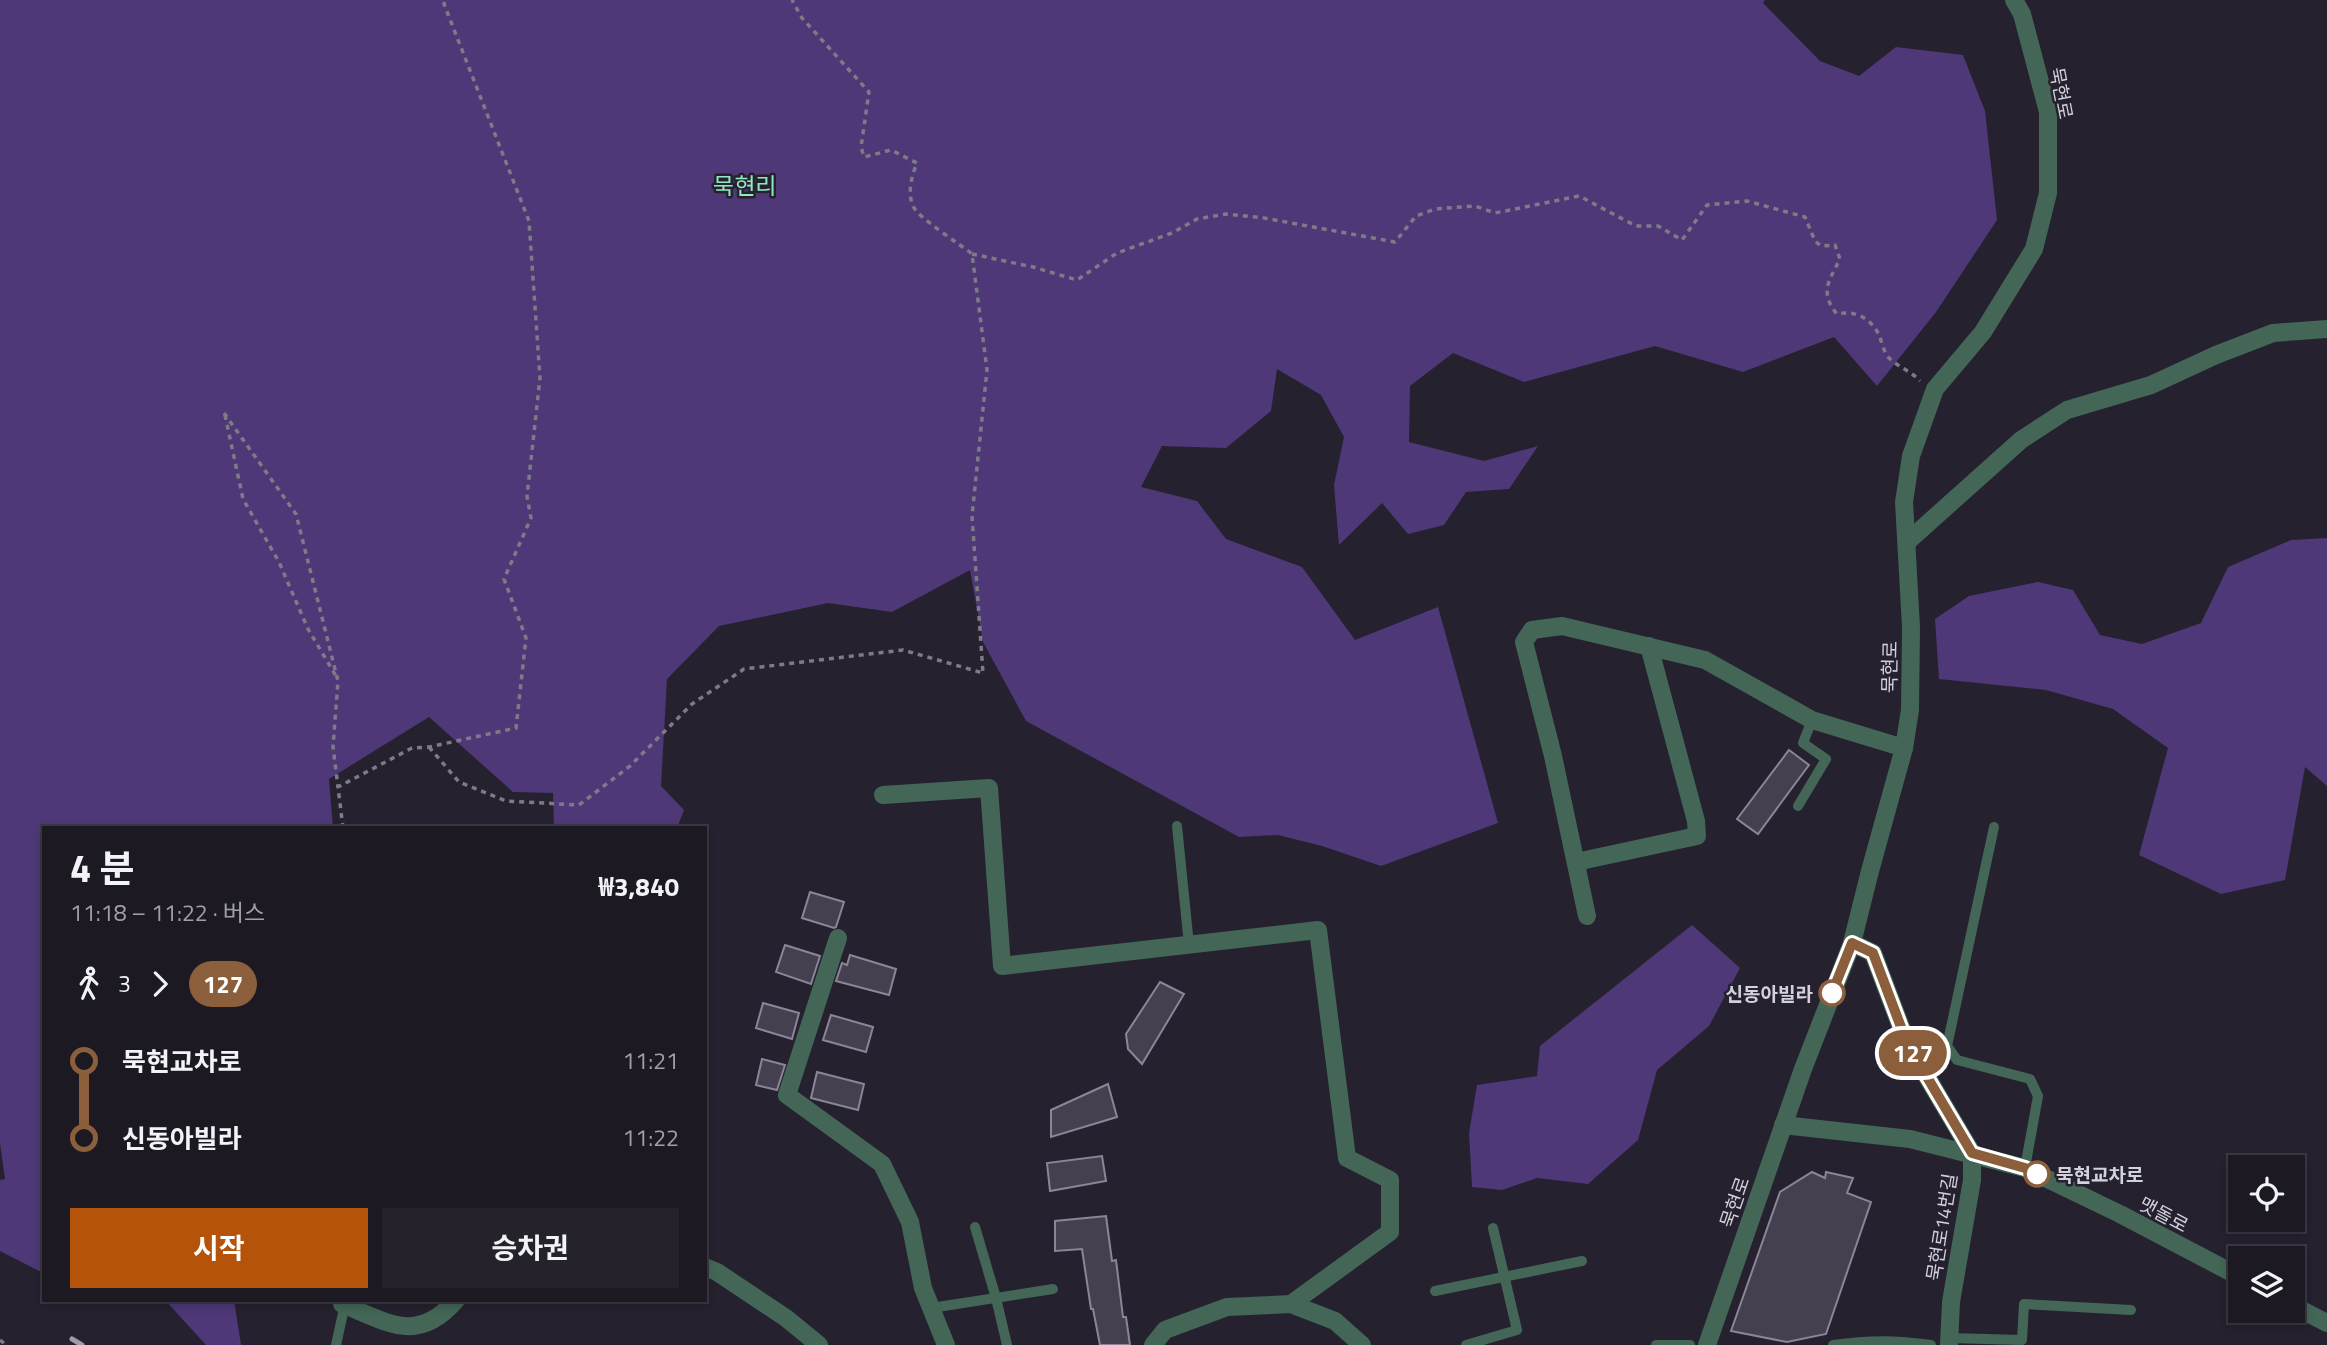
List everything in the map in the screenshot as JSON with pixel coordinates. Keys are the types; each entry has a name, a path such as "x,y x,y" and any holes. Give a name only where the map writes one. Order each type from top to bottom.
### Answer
{"street":[{"name":"묵현로","path":"1707,1345 1783,1125 1852,943 1905,748 1910,710 1911,626 1904,502 1911,456 1935,389 1983,332 2034,250 2048,193 2048,112 2022,14 2014,0"},
{"path":"1907,542 2021,440 2067,410 2151,385 2216,355 2273,333 2327,329"},
{"path":"1587,916 1553,756 1524,642 1532,630 1562,626 1705,660 1812,720 1905,748"},
{"path":"1577,862 1697,836 1696,821 1649,646"},
{"path":"883,795 989,788 1002,966 1318,930 1347,1158 1390,1180 1390,1232 1291,1304"},
{"path":"838,938 788,1095 882,1164 910,1222 923,1288 946,1345"},
{"name":"묵현로14번길","path":"1852,943 1873,953 1907,1043 1972,1153 1972,1180 1951,1302 1949,1341"},
{"name":"맷돌로","path":"1783,1125 1910,1139 2025,1168 2228,1271"},
{"path":"707,1268 786,1318 819,1345"},
{"path":"341,1302 398,1327 424,1325 454,1302"},
{"path":"1160,1340 1227,1307 1291,1304 1335,1321 1362,1345"},
{"path":"2305,1312 2327,1323"}],"lane":[{"path":"1798,806 1826,759 1803,743 1812,720"},
{"path":"1177,827 1189,945"},
{"path":"1994,827 1947,1046 1957,1060 2030,1079 2038,1096 2025,1168"},
{"path":"975,1227 1007,1345"},
{"path":"1466,1345 1517,1329 1493,1228"},
{"path":"1435,1291 1582,1261"},
{"path":"931,1308 1053,1289"},
{"path":"336,1345 343,1312 341,1302"},
{"path":"1949,1341 2022,1340 2024,1304 2131,1310"},
{"path":"1833,1345 1868,1340 1931,1345"},
{"path":"1656,1345 1690,1345"}],"path":[{"path":"338,787 412,748 429,747 516,727 526,638 504,579 531,518 527,496 540,378 529,221 444,4 445,0"},
{"path":"792,0 802,18 869,92 861,147 863,157 891,150 918,163 911,177 913,205 922,217 972,254 1077,280 1117,253 1172,233 1197,219 1226,214 1264,218 1395,242 1416,216 1435,209 1475,206 1495,213 1579,196 1636,226 1658,226 1682,240 1707,205 1748,201 1805,217 1815,241 1821,246 1835,245 1840,259 1826,293 1827,301 1837,314 1848,311 1862,316 1877,332 1889,358 1912,372 1922,384 1935,389"},
{"path":"429,747 459,782 506,800 579,805 630,766 692,704 744,669 903,650 984,673 972,516 987,370 972,254"},
{"path":"338,681 308,629 279,562 243,499 224,413 296,514 338,681 333,747 343,826"},
{"path":"0,1340 6,1345"}],"shaded area":[{"path":"0,0 1765,0 1763,3 1820,61 1859,76 1896,47 1963,55 1985,111 1997,220 1936,312 1877,386 1834,337 1743,372 1655,346 1524,382 1453,353 1410,386 1409,442 1484,461 1538,446 1509,489 1466,492 1444,525 1408,534 1382,503 1339,545 1334,485 1344,437 1321,395 1277,369 1271,411 1226,448 1162,446 1141,487 1197,501 1226,539 1302,567 1355,640 1438,607 1498,823 1381,866 1322,846 1278,835 1239,837 1026,721 983,642 970,570 892,612 828,603 719,626 667,679 661,786 684,810 678,826 554,826 553,793 513,792 429,717 329,779 333,826 42,826 42,1271 0,1251 0,1180 5,1179 0,1143"},
{"path":"2327,538 2327,786 2305,767 2285,880 2221,894 2139,855 2168,748 2113,709 2046,690 1939,679 1935,619 1969,596 2038,582 2073,590 2100,635 2142,644 2201,623 2228,567 2291,540"},
{"path":"1692,925 1740,968 1709,1026 1657,1070 1638,1140 1588,1184 1537,1178 1502,1190 1472,1187 1469,1133 1477,1085 1537,1076 1540,1046"},
{"path":"167,1302 234,1302 241,1345 206,1345"}],"building":[{"path":"1789,750 1809,765 1758,834 1737,819"},
{"path":"810,892 844,902 836,927 802,918"},
{"path":"785,945 820,956 811,984 776,972"},
{"path":"850,955 896,969 889,995 836,981 842,963 847,965"},
{"path":"1160,982 1184,994 1142,1064 1128,1049 1126,1034"},
{"path":"763,1003 799,1013 792,1039 756,1028"},
{"path":"831,1015 873,1027 866,1052 823,1040"},
{"path":"762,1059 785,1065 777,1090 756,1085"},
{"path":"817,1072 864,1084 858,1110 811,1098"},
{"path":"1108,1084 1117,1117 1051,1137 1051,1110"},
{"path":"1102,1156 1106,1181 1050,1191 1047,1163"},
{"path":"1812,1172 1825,1178 1826,1172 1853,1178 1847,1193 1871,1202 1826,1334 1787,1342 1731,1331 1780,1192"},
{"path":"1106,1216 1112,1261 1116,1260 1123,1317 1126,1317 1130,1345 1100,1345 1091,1309 1082,1249 1055,1251 1055,1221"}],"railway":[{"path":"72,1339 82,1345"}],"bus line":[{"name":"127","path":"1832,993 1852,943 1873,953 1907,1043 1972,1153 2037,1174"}],"place":[{"name":"신동아빌라","path":"1832,993"},
{"name":"묵현교차로","path":"2037,1174"}],"district":[{"name":"묵현리","path":"745,185"}]}
